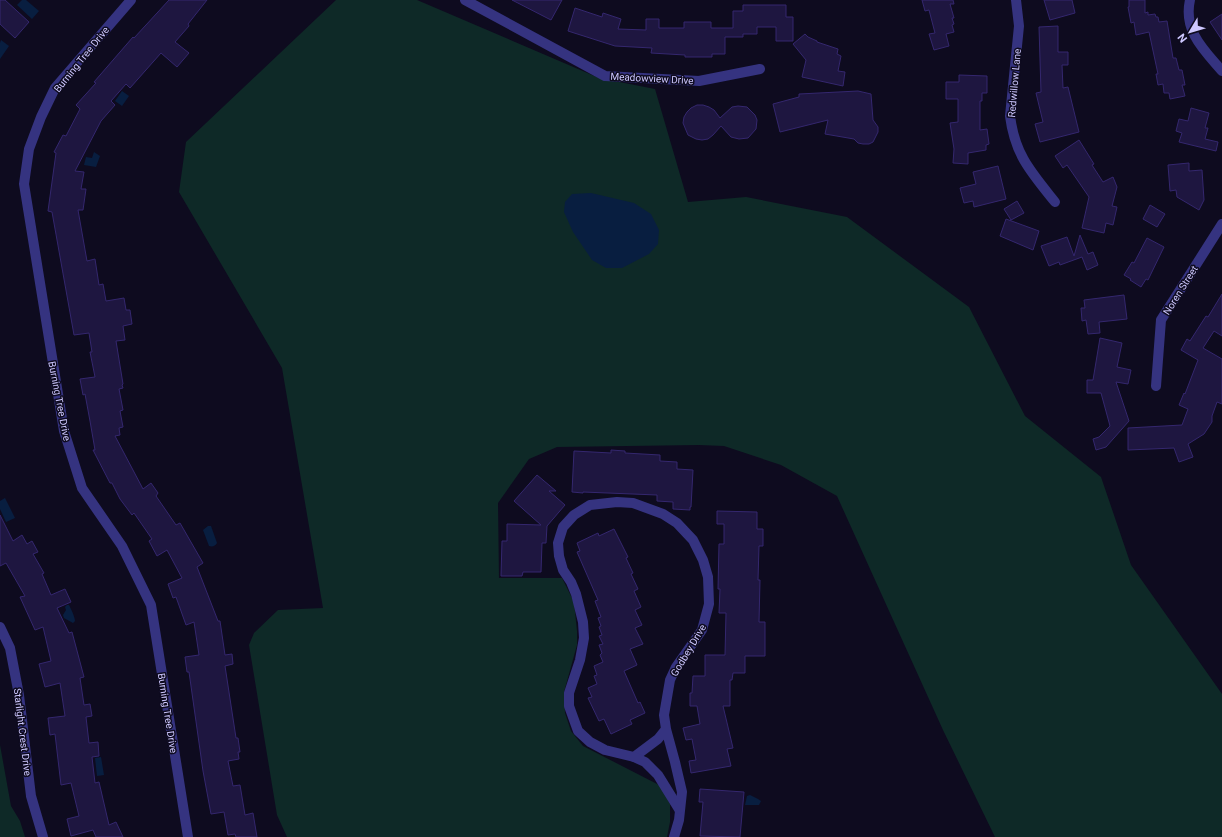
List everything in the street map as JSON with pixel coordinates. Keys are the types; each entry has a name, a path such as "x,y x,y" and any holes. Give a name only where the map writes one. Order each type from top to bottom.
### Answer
{"street":[{"name":"Burning Tree Drive","path":"131,0 55,88 29,149 24,184 64,432 82,488 122,546 151,604 188,837"},
{"name":"Meadowview Drive","path":"465,0 605,76 699,81 760,70"},
{"name":"Redwillow Lane","path":"1016,0 1019,26 1010,116 1012,131 1019,153 1030,172 1055,202"},
{"path":"1190,0 1188,10 1193,33 1198,43 1222,71"},
{"name":"Noren Street","path":"1156,386 1161,320 1222,224"},
{"name":"Godbey Drive","path":"674,837 678,820 682,792 666,729 664,715 670,680 676,667 702,630 709,604 708,576 703,560 693,540 677,523 663,514 633,503 617,502 590,505 574,515 563,527 558,543 559,556 563,570 571,582 576,594 583,622 584,638 580,660 569,693 569,706 578,731 590,742 605,750 634,757 645,762 658,775 679,809"},
{"name":"Starlight Crest Drive","path":"0,628 10,648 19,695 31,796 43,837"},
{"path":"634,757 658,739 666,729"}],"green space":[{"path":"336,0 417,0 599,78 655,89 688,202 746,197 847,217 969,307 1025,416 1101,477 1131,565 1222,694 1222,837 995,837 943,730 837,496 781,465 724,446 699,445 557,447 529,459 498,503 499,578 562,578 574,602 577,645 564,692 565,713 571,731 583,746 661,786 670,804 670,822 667,837 287,837 277,815 249,645 254,633 278,610 323,608 282,368 179,192 186,142"},
{"path":"0,745 11,806 20,821 25,837 0,837"}],"water":[{"path":"22,0 26,0 39,11 32,19 17,5"},
{"path":"1,40 9,46 0,59 0,43"},
{"path":"122,91 129,96 122,106 115,101"},
{"path":"94,152 100,156 96,167 84,165 86,157 92,158"},
{"path":"591,193 634,203 651,214 659,230 658,244 649,254 622,268 606,268 592,260 573,232 564,212 565,202 572,194"},
{"path":"5,498 15,518 6,522 0,509 0,501"},
{"path":"208,526 211,526 217,543 215,546 209,546 203,530"},
{"path":"67,605 69,605 74,617 75,621 73,623 64,618 63,615"},
{"path":"101,757 104,775 97,776 95,758"},
{"path":"750,795 761,801 759,805 745,805 747,796"}],"building":[{"path":"0,0 5,0 29,22 15,38 0,24"},
{"path":"169,0 207,0 188,24 189,26 175,42 189,53 177,67 161,53 130,88 126,84 111,101 115,105 101,121 75,171 84,172 81,189 86,189 83,210 78,210 87,261 95,259 99,285 103,284 106,301 124,298 126,310 130,310 132,324 123,326 125,340 116,341 123,384 123,388 119,389 123,410 120,411 123,427 119,428 120,435 115,436 143,489 151,483 158,493 156,496 176,525 180,523 203,563 197,567 218,621 220,621 225,655 232,654 233,664 225,666 236,738 238,738 240,752 238,752 239,759 228,761 233,786 240,785 245,815 253,813 257,837 236,837 235,834 228,835 224,812 211,814 203,771 189,672 187,672 185,657 199,655 194,622 186,625 176,597 173,598 168,584 182,578 167,550 157,556 149,541 152,539 134,513 132,515 120,499 93,450 95,450 90,421 85,394 83,395 80,379 95,377 90,352 92,352 89,333 74,335 52,212 48,211 56,153 54,152 63,135 66,136 80,109 76,105 133,37 134,38"},
{"path":"512,0 562,0 551,20"},
{"path":"922,0 953,0 954,4 950,4 954,18 952,18 954,24 952,25 954,32 946,34 949,46 934,50 929,34 935,33 929,10 925,11"},
{"path":"1044,0 1072,0 1075,13 1050,20"},
{"path":"1129,0 1145,0 1145,13 1148,12 1148,15 1155,14 1156,17 1158,17 1159,22 1167,21 1173,58 1176,58 1179,70 1182,70 1185,85 1182,85 1185,96 1170,99 1169,93 1164,93 1163,84 1158,85 1156,74 1158,74 1149,32 1136,35 1134,22 1131,23 1128,7"},
{"path":"743,5 786,5 786,17 793,17 793,41 776,41 776,27 757,27 757,34 743,34 743,37 725,37 725,54 712,54 712,57 685,57 685,55 651,53 652,48 615,46 568,31 575,8 602,17 603,13 621,19 618,29 646,30 646,19 659,19 659,28 684,28 684,22 711,22 711,28 733,28 733,11 743,11"},
{"path":"1222,14 1222,40 1210,22"},
{"path":"1058,26 1058,52 1068,52 1068,65 1062,65 1063,88 1068,87 1079,132 1040,142 1035,124 1043,122 1036,93 1041,92 1039,27"},
{"path":"805,34 817,42 838,49 837,54 841,56 838,71 845,72 843,86 802,77 806,60 793,44"},
{"path":"959,75 987,76 987,93 982,93 982,101 980,101 980,130 987,129 989,144 986,145 986,150 968,153 968,164 953,163 954,149 950,123 958,122 958,99 946,99 946,82 959,82"},
{"path":"858,91 871,94 873,120 878,127 878,132 873,142 863,144 858,143 854,139 825,134 828,120 780,132 773,104 799,97 799,94"},
{"path":"697,105 709,107 714,110 720,118 732,107 747,107 755,115 757,120 756,129 748,138 739,139 731,137 721,126 708,139 696,139 688,135 683,123 687,112"},
{"path":"1191,108 1209,113 1205,128 1208,128 1205,139 1218,142 1216,151 1179,142 1182,133 1176,131 1179,119 1188,121"},
{"path":"1079,140 1103,182 1113,177 1117,187 1112,206 1117,207 1113,225 1106,223 1104,233 1082,228 1089,197 1067,165 1063,168 1055,156"},
{"path":"1189,163 1189,171 1202,170 1204,200 1199,210 1177,197 1176,190 1170,191 1168,165"},
{"path":"998,166 1006,199 974,207 973,201 964,203 960,188 976,184 973,172"},
{"path":"1017,201 1024,213 1011,220 1004,209"},
{"path":"1150,205 1165,214 1157,227 1143,219"},
{"path":"1006,219 1039,231 1033,250 1000,236"},
{"path":"1080,235 1088,254 1093,252 1098,265 1087,270 1082,257 1060,265 1059,262 1049,266 1041,246 1067,237 1074,256"},
{"path":"1147,238 1164,247 1148,280 1146,279 1141,287 1124,275 1132,262 1134,263"},
{"path":"1222,294 1222,336 1214,331 1203,348 1222,359 1222,404 1217,402 1212,416 1212,422 1204,434 1188,444 1193,457 1179,462 1174,448 1128,450 1128,428 1182,425 1188,409 1179,405 1184,393 1185,394 1198,360 1181,350 1187,339 1190,341 1206,316 1208,317"},
{"path":"1124,295 1127,319 1099,322 1100,333 1088,334 1086,320 1082,321 1081,308 1085,308 1084,300"},
{"path":"1100,338 1122,343 1117,367 1131,370 1128,384 1116,382 1129,421 1106,447 1096,450 1093,439 1099,437 1110,426 1101,393 1087,393 1087,380 1093,380"},
{"path":"611,450 625,451 625,453 660,455 660,461 677,462 677,469 693,470 690,510 673,509 673,502 657,501 657,495 572,492 574,451 611,453"},
{"path":"537,475 556,491 549,491 565,505 547,526 546,543 542,543 541,572 523,572 522,576 501,576 502,541 507,541 507,524 541,525 514,501"},
{"path":"717,511 757,512 757,529 763,529 763,546 759,546 758,580 760,580 759,622 765,622 765,656 745,656 745,673 733,673 732,680 730,680 730,706 723,706 733,748 727,749 731,766 691,773 689,761 696,760 692,739 686,740 683,728 700,724 697,706 690,706 690,693 692,693 693,676 705,676 705,655 725,655 726,613 719,613 720,589 718,589 719,544 724,544 724,524 717,524"},
{"path":"0,515 13,541 22,535 27,544 32,541 38,552 33,554 44,573 42,574 51,595 65,589 71,602 57,608 69,633 72,632 84,677 80,678 84,705 90,704 92,716 86,717 89,743 98,742 99,756 92,757 95,783 99,782 109,825 116,822 123,837 96,837 93,830 71,836 67,819 79,816 71,783 61,785 55,734 50,735 48,718 65,716 60,683 45,687 39,664 51,661 43,627 35,630 20,597 25,596 6,563 0,566"},
{"path":"614,529 628,557 626,558 633,573 631,574 638,589 634,591 641,607 635,610 642,625 635,628 643,644 630,649 637,665 624,671 638,703 640,702 645,713 630,720 632,724 611,734 604,719 599,721 588,698 592,697 588,688 597,684 594,676 597,675 594,666 603,662 600,655 602,653 599,645 603,644 599,636 602,635 598,618 601,617 595,601 598,600 577,552 580,551 577,543 598,533 599,536"},
{"path":"700,789 744,792 740,837 700,836 703,802 699,802"}]}
